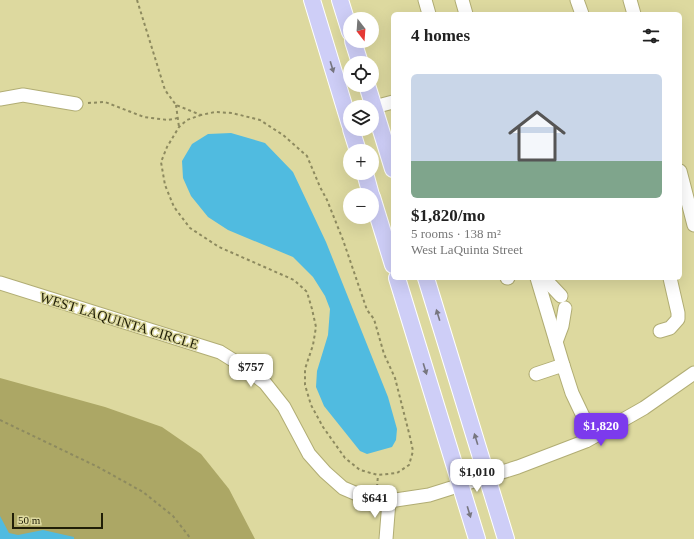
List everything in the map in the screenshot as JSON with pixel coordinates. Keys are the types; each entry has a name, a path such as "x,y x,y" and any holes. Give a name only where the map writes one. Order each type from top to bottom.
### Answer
{"main road":[{"path":"312,0 343,102"},
{"path":"340,0 344,12"},
{"path":"379,123 391,162"},
{"path":"379,219 391,259"},
{"path":"398,280 477,539"},
{"path":"427,280 506,539"}],"street":[{"path":"425,0 428,12"},
{"path":"462,0 465,12"},
{"path":"577,0 581,12"},
{"path":"630,0 633,12"},
{"path":"0,99 23,95 76,104"},
{"path":"379,106 391,103"},
{"path":"682,180 694,225"},
{"path":"538,280 572,393 593,437"},
{"path":"546,280 563,302 562,326 556,342"},
{"path":"660,331 670,328 678,319 670,280"},
{"name":"WEST LAQUINTA CIRCLE","path":"0,283 220,352 244,366 265,383 284,407 309,454 343,488 364,497 389,501 428,495 518,467 586,441 644,408 694,373"},
{"path":"536,374 563,365"},
{"path":"386,539 389,501"}],"path":[{"path":"137,0 165,90 176,105 179,127"},
{"path":"76,104 105,102 144,117 168,120 178,118"},
{"path":"176,105 201,115"},
{"path":"215,112 232,113 260,120 283,135 307,156 338,227 367,310 374,319 384,354 395,378 413,451 409,465 397,473 378,475 360,470 345,458 323,427 311,405 304,385 305,370 313,345 316,327 307,292 294,280 219,247 190,228 174,207 165,185 161,162 166,147 179,127 187,120 201,115 215,112"},
{"path":"0,420 98,467 142,492 173,516 191,539"}],"shaded area":[{"path":"0,378 105,407 162,427 201,454 229,489 255,539 0,539"}],"water":[{"path":"231,133 265,143 293,172 326,242 388,397 397,429 396,440 392,447 367,454 360,451 324,406 316,387 317,371 328,335 330,309 325,296 313,277 293,257 228,230 208,217 191,196 183,178 182,161 192,144 208,134"},
{"path":"0,516 9,533 18,535 43,530 74,537 74,539 0,539"}]}
